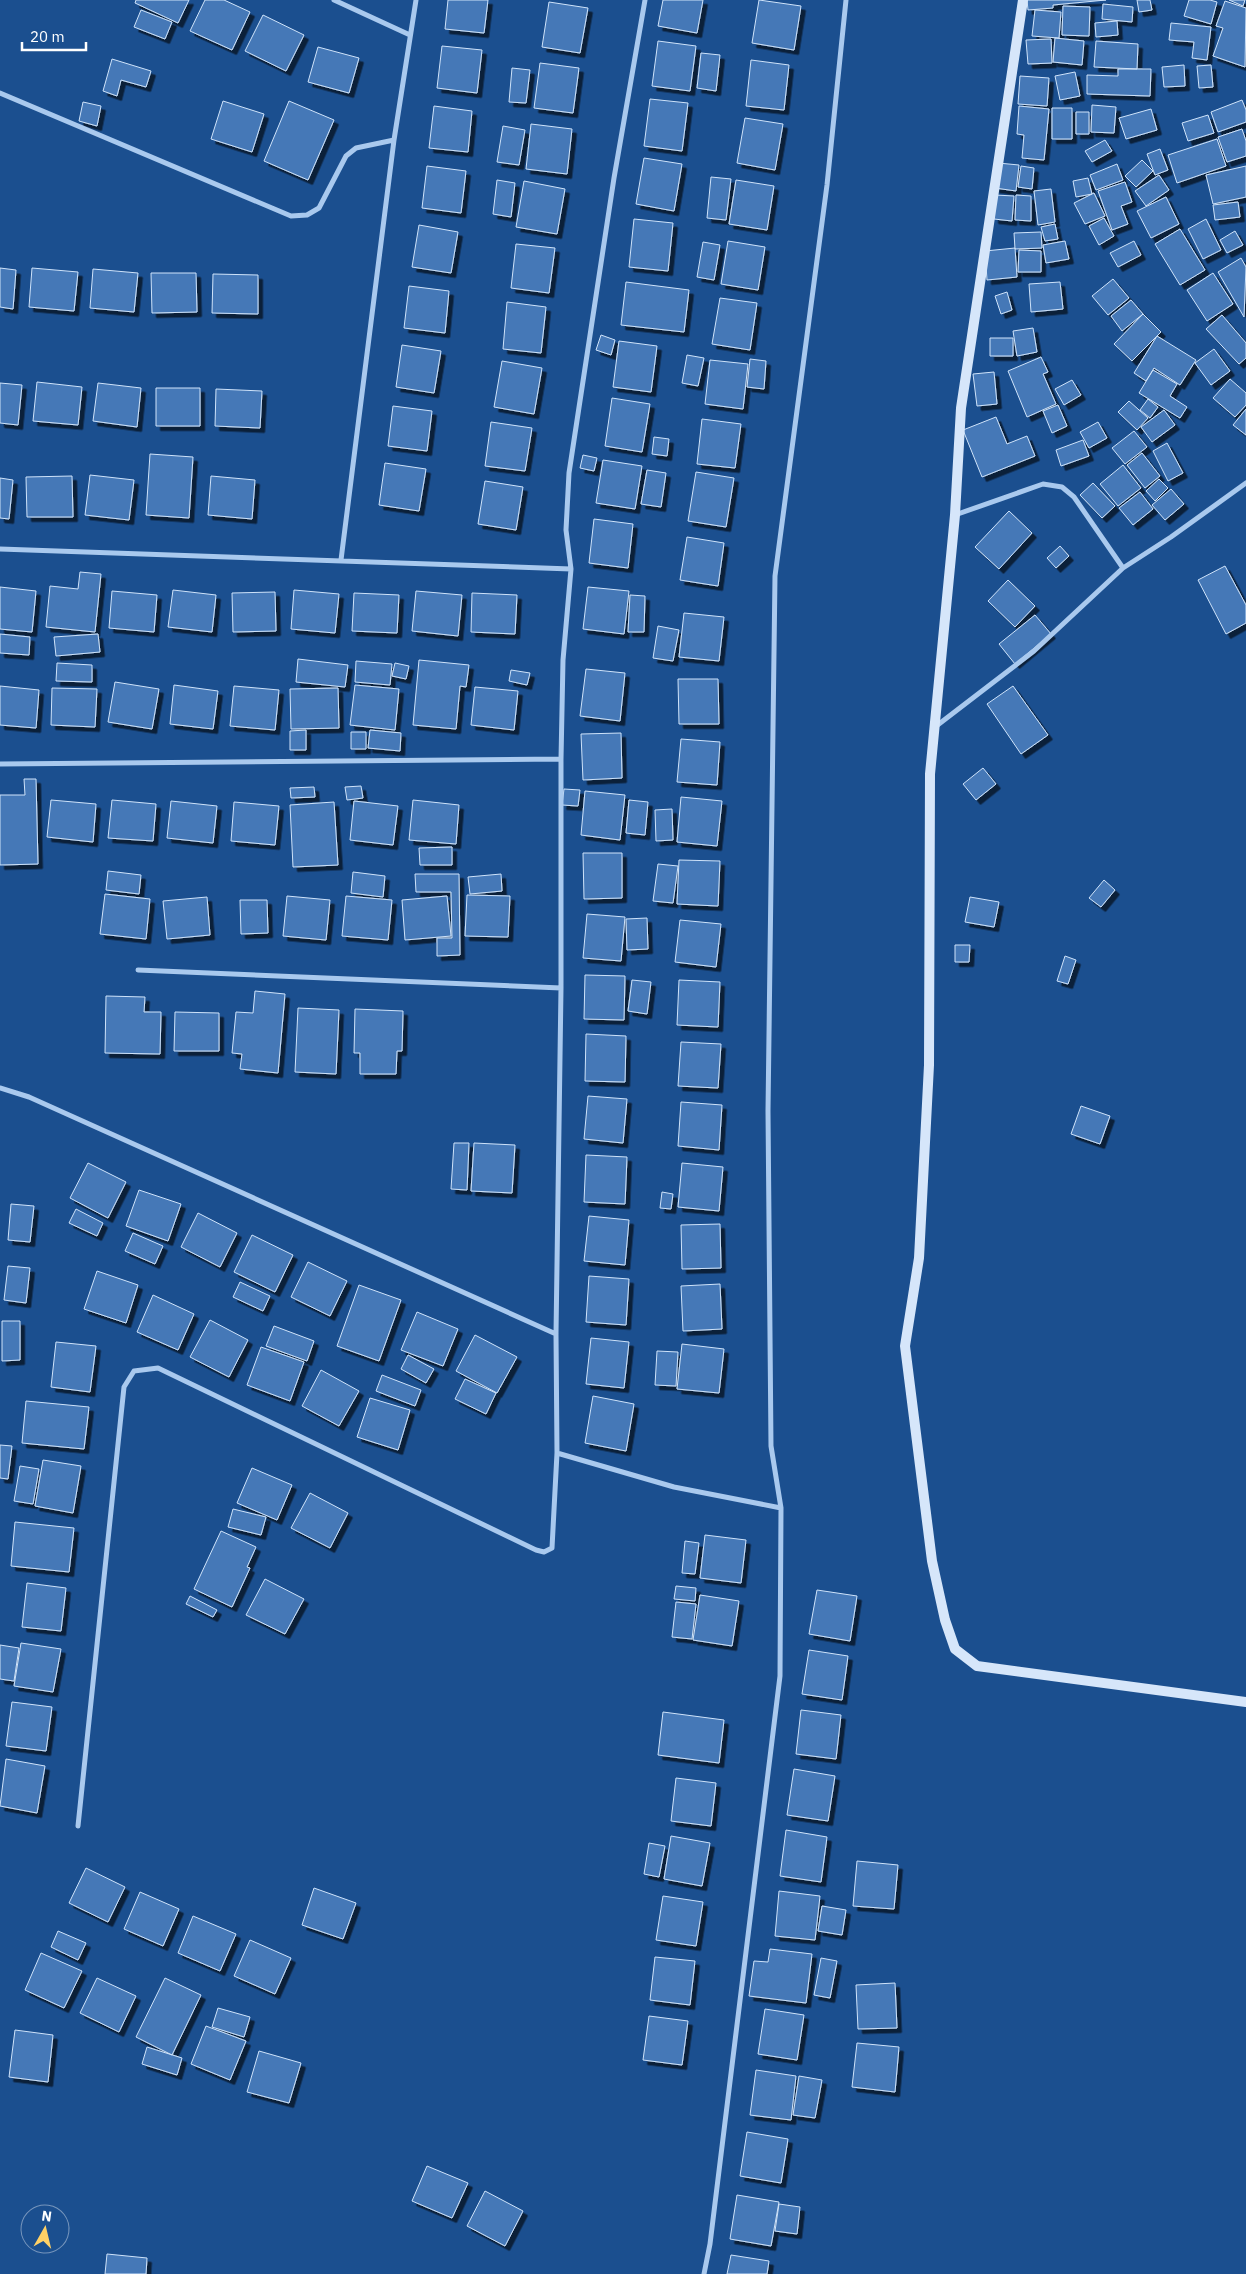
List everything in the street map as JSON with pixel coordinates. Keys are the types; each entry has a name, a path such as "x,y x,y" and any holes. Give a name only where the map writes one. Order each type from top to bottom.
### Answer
{"street":[{"path":"334,0 410,35"},
{"path":"341,560 394,140 416,0"},
{"path":"78,1826 124,1387 134,1371 158,1368 536,1550 544,1552 552,1548 557,1453 556,1334 561,988 561,759 563,660 571,569 566,530 569,473 614,178 645,0"},
{"path":"704,2274 710,2244 780,1676 781,1508 771,1446 768,1121 775,576 827,185 846,0"},
{"path":"1023,0 961,408 955,515 930,774 929,1065 919,1258 905,1346 932,1561 945,1620 955,1649 977,1666 1246,1702"},
{"path":"0,93 291,216 307,215 319,208 346,156 356,148 394,140"},
{"path":"935,727 1034,651 1123,568 1172,537 1246,483"},
{"path":"955,515 1043,484 1062,487 1074,497 1123,568"},
{"path":"0,549 571,569"},
{"path":"0,764 561,759"},
{"path":"138,970 561,988"},
{"path":"0,1088 29,1097 556,1334"},
{"path":"557,1453 674,1487 781,1508"}],"building":[{"path":"136,0 189,0 178,23 135,3"},
{"path":"205,0 224,0 250,12 232,50 190,31"},
{"path":"448,0 488,0 484,33 445,29"},
{"path":"663,0 703,0 697,33 658,26"},
{"path":"759,0 801,6 794,50 752,43"},
{"path":"1027,0 1106,0 1053,5 1053,8 1028,10"},
{"path":"1137,0 1150,0 1152,10 1139,12"},
{"path":"1189,0 1217,2 1211,24 1184,16"},
{"path":"1229,0 1245,0 1243,6"},
{"path":"1225,1 1246,8 1245,67 1213,56 1223,28 1216,26"},
{"path":"549,2 588,8 580,53 542,47"},
{"path":"1103,4 1133,7 1132,22 1102,19"},
{"path":"1063,6 1090,7 1089,36 1062,35"},
{"path":"141,10 172,22 165,39 134,27"},
{"path":"1035,10 1061,12 1059,38 1032,36"},
{"path":"263,15 304,35 286,71 245,51"},
{"path":"1117,21 1118,35 1096,37 1095,23"},
{"path":"1171,23 1211,27 1207,60 1192,58 1194,42 1169,40"},
{"path":"1055,38 1084,41 1082,65 1053,62"},
{"path":"1051,39 1052,63 1028,64 1026,40"},
{"path":"658,41 696,46 690,91 652,86"},
{"path":"1096,41 1138,44 1137,69 1094,67"},
{"path":"442,46 482,50 477,93 437,88"},
{"path":"318,47 359,58 349,93 308,82"},
{"path":"701,53 720,55 716,91 697,88"},
{"path":"112,59 151,71 146,87 121,80 117,96 103,91"},
{"path":"751,60 789,65 784,110 746,106"},
{"path":"540,63 579,68 573,113 534,108"},
{"path":"1184,65 1185,86 1164,87 1162,67"},
{"path":"1211,65 1213,87 1199,88 1197,66"},
{"path":"512,68 530,70 526,103 509,102"},
{"path":"1118,69 1151,69 1150,96 1087,94 1087,75 1118,76"},
{"path":"1075,72 1080,96 1060,100 1055,76"},
{"path":"1020,76 1049,78 1047,106 1018,104"},
{"path":"650,99 688,103 682,151 644,146"},
{"path":"1242,100 1246,110 1246,122 1218,132 1211,112"},
{"path":"223,101 264,114 252,152 211,139"},
{"path":"289,101 334,120 308,180 264,161"},
{"path":"83,102 101,106 97,126 79,121"},
{"path":"1092,105 1116,107 1114,133 1091,132"},
{"path":"434,106 472,111 468,152 429,148"},
{"path":"1019,106 1049,109 1044,160 1022,158 1024,135 1017,134"},
{"path":"1052,108 1072,108 1072,139 1052,139"},
{"path":"1151,109 1157,130 1126,139 1119,118"},
{"path":"1076,112 1089,112 1089,134 1076,134"},
{"path":"1208,115 1214,133 1188,141 1182,123"},
{"path":"745,118 783,124 775,170 737,163"},
{"path":"531,124 572,129 567,174 526,169"},
{"path":"503,126 525,130 519,165 497,162"},
{"path":"1242,129 1246,141 1246,156 1227,162 1218,137"},
{"path":"1217,139 1226,166 1177,183 1168,155"},
{"path":"1105,140 1112,151 1092,162 1085,151"},
{"path":"1160,149 1168,170 1155,175 1147,154"},
{"path":"644,158 682,164 674,211 636,204"},
{"path":"1142,160 1153,171 1136,187 1125,176"},
{"path":"998,163 1019,165 1016,191 995,188"},
{"path":"1117,164 1123,180 1096,190 1090,175"},
{"path":"427,166 466,171 461,213 422,208"},
{"path":"1021,166 1034,168 1032,189 1018,187"},
{"path":"1246,166 1246,197 1213,204 1206,175"},
{"path":"1159,175 1169,190 1146,206 1135,191"},
{"path":"711,177 731,179 726,220 707,218"},
{"path":"1088,178 1092,194 1076,197 1073,181"},
{"path":"497,180 515,183 511,217 493,214"},
{"path":"736,180 774,186 767,230 729,224"},
{"path":"524,181 565,189 557,234 516,227"},
{"path":"1125,182 1132,202 1121,206 1128,224 1112,230 1098,191"},
{"path":"1051,189 1055,222 1038,225 1034,191"},
{"path":"1094,193 1105,216 1085,224 1074,203"},
{"path":"995,195 1014,196 1012,221 994,219"},
{"path":"1016,195 1031,196 1031,221 1015,220"},
{"path":"1166,197 1179,224 1151,238 1137,211"},
{"path":"1238,202 1240,217 1215,220 1213,205"},
{"path":"1104,218 1114,236 1099,245 1089,226"},
{"path":"634,219 673,223 668,271 629,267"},
{"path":"1206,219 1221,250 1203,259 1188,229"},
{"path":"1055,224 1058,239 1045,241 1041,227"},
{"path":"419,225 458,232 451,273 412,267"},
{"path":"1180,229 1205,270 1180,285 1155,244"},
{"path":"1235,231 1243,245 1227,253 1220,240"},
{"path":"1041,232 1042,248 1015,249 1014,233"},
{"path":"728,241 765,247 758,290 721,284"},
{"path":"1065,241 1069,259 1046,263 1043,245"},
{"path":"1134,241 1141,255 1118,267 1110,253"},
{"path":"703,242 720,245 714,280 697,277"},
{"path":"516,244 555,248 549,293 511,288"},
{"path":"1015,248 1017,277 987,280 985,251"},
{"path":"1019,250 1041,251 1041,272 1018,272"},
{"path":"1241,258 1246,267 1244,317 1218,272"},
{"path":"0,268 16,270 13,309 0,307"},
{"path":"32,268 78,272 74,311 29,307"},
{"path":"93,269 138,273 134,312 90,308"},
{"path":"151,273 196,273 197,312 152,313"},
{"path":"1213,273 1233,304 1207,321 1187,290"},
{"path":"213,274 258,275 258,314 212,313"},
{"path":"1113,279 1129,298 1108,315 1092,296"},
{"path":"626,282 689,290 684,332 621,325"},
{"path":"1060,282 1063,309 1031,312 1029,284"},
{"path":"409,286 449,291 445,333 404,328"},
{"path":"1007,292 1012,310 1001,314 995,296"},
{"path":"720,298 757,303 750,350 712,344"},
{"path":"1131,300 1143,314 1122,331 1111,316"},
{"path":"507,302 546,307 541,353 503,349"},
{"path":"1143,314 1161,332 1132,361 1114,344"},
{"path":"1222,315 1246,343 1246,358 1239,364 1206,329"},
{"path":"1033,328 1037,352 1017,356 1013,331"},
{"path":"601,335 615,340 611,355 596,350"},
{"path":"1157,336 1196,360 1180,385 1154,368 1146,381 1134,373"},
{"path":"990,338 1013,338 1013,356 990,356"},
{"path":"619,341 657,346 651,392 613,387"},
{"path":"402,345 441,351 434,393 396,387"},
{"path":"1214,349 1230,371 1211,385 1195,363"},
{"path":"687,355 704,358 698,386 682,383"},
{"path":"1041,357 1048,372 1043,374 1056,404 1027,417 1008,371"},
{"path":"750,359 766,361 764,389 747,387"},
{"path":"710,360 748,364 743,409 705,404"},
{"path":"502,361 542,368 534,414 494,407"},
{"path":"1153,370 1177,384 1170,396 1187,407 1180,418 1139,393"},
{"path":"994,372 997,404 977,406 973,374"},
{"path":"1230,379 1246,393 1246,405 1235,417 1213,398"},
{"path":"1072,380 1081,395 1064,405 1055,389"},
{"path":"37,382 82,387 78,425 33,421"},
{"path":"0,383 22,385 18,425 0,423"},
{"path":"98,383 141,388 137,427 93,421"},
{"path":"156,388 200,388 200,426 156,426"},
{"path":"216,389 262,391 260,428 215,426"},
{"path":"612,398 650,404 642,452 605,446"},
{"path":"1148,399 1158,407 1150,418 1140,410"},
{"path":"1129,401 1148,418 1137,430 1118,412"},
{"path":"1058,405 1067,426 1052,433 1043,411"},
{"path":"393,406 432,411 427,451 388,446"},
{"path":"1246,409 1246,435 1233,425"},
{"path":"1164,410 1175,425 1152,442 1141,427"},
{"path":"996,417 1007,444 1027,436 1035,456 982,477 963,430"},
{"path":"702,419 741,424 735,468 697,464"},
{"path":"491,422 532,428 525,471 485,466"},
{"path":"1098,422 1107,438 1089,448 1080,432"},
{"path":"1134,431 1147,447 1125,464 1112,448"},
{"path":"654,437 669,439 667,456 652,454"},
{"path":"1083,440 1089,456 1061,466 1056,450"},
{"path":"1167,443 1183,473 1168,481 1153,451"},
{"path":"1142,453 1160,476 1145,488 1127,465"},
{"path":"150,454 193,457 189,518 146,515"},
{"path":"583,455 597,458 594,471 580,468"},
{"path":"603,460 642,466 635,509 596,503"},
{"path":"385,463 426,469 419,511 379,505"},
{"path":"1123,465 1141,488 1118,506 1100,484"},
{"path":"647,470 666,473 661,507 641,504"},
{"path":"696,472 734,478 726,527 688,521"},
{"path":"90,475 134,480 129,520 85,515"},
{"path":"72,476 73,517 27,517 26,477"},
{"path":"211,476 255,480 252,519 208,515"},
{"path":"0,478 13,480 9,519 0,518"},
{"path":"1159,479 1168,488 1155,501 1146,491"},
{"path":"485,481 523,487 516,530 478,524"},
{"path":"1093,483 1115,506 1102,518 1080,495"},
{"path":"1171,489 1184,504 1165,520 1152,505"},
{"path":"1140,492 1153,509 1133,525 1119,508"},
{"path":"1009,511 1032,533 999,569 975,547"},
{"path":"594,519 633,524 628,568 589,563"},
{"path":"687,537 724,543 718,586 680,580"},
{"path":"1060,546 1069,556 1056,568 1047,558"},
{"path":"1225,566 1246,605 1246,623 1226,634 1198,580"},
{"path":"80,572 101,574 95,632 46,627 50,586 78,589"},
{"path":"1008,580 1035,606 1015,627 988,601"},
{"path":"0,587 36,591 32,632 0,629"},
{"path":"588,587 629,591 624,634 583,629"},
{"path":"173,590 216,595 212,632 168,627"},
{"path":"294,590 339,594 335,633 291,629"},
{"path":"112,591 157,595 154,632 109,628"},
{"path":"416,591 462,595 458,636 412,631"},
{"path":"275,592 276,631 233,632 232,593"},
{"path":"354,593 399,595 397,633 352,631"},
{"path":"472,593 517,595 515,634 471,632"},
{"path":"630,595 645,596 644,632 628,632"},
{"path":"684,613 724,617 719,661 679,657"},
{"path":"1035,615 1051,634 1015,664 999,644"},
{"path":"658,626 679,630 673,661 653,658"},
{"path":"0,634 30,637 29,655 0,653"},
{"path":"98,634 100,652 56,656 54,637"},
{"path":"298,659 348,665 345,687 296,682"},
{"path":"419,660 469,665 466,687 460,686 456,729 413,725"},
{"path":"356,661 392,664 390,685 355,682"},
{"path":"57,663 92,665 92,682 56,681"},
{"path":"395,663 409,666 406,679 392,676"},
{"path":"586,669 625,673 620,721 580,716"},
{"path":"511,670 530,673 527,685 509,681"},
{"path":"678,679 718,679 719,724 679,724"},
{"path":"115,682 159,689 152,729 108,722"},
{"path":"174,685 218,691 213,729 170,724"},
{"path":"355,685 399,689 395,730 350,725"},
{"path":"0,686 39,690 36,728 0,725"},
{"path":"234,686 279,690 275,730 230,726"},
{"path":"1013,686 1048,735 1021,754 987,704"},
{"path":"475,687 518,691 514,730 471,725"},
{"path":"52,688 97,689 95,727 51,725"},
{"path":"338,688 339,728 291,729 290,689"},
{"path":"306,730 306,750 290,750 290,731"},
{"path":"370,730 401,733 400,751 368,748"},
{"path":"351,732 366,732 366,749 351,749"},
{"path":"621,733 622,778 583,780 581,734"},
{"path":"681,739 720,742 717,785 677,782"},
{"path":"983,768 996,784 976,800 963,784"},
{"path":"24,779 36,779 38,864 0,865 0,795 25,795"},
{"path":"361,786 363,798 347,800 345,787"},
{"path":"314,787 315,797 291,798 290,788"},
{"path":"564,789 580,790 578,806 562,805"},
{"path":"585,791 625,795 620,840 581,835"},
{"path":"681,797 722,801 717,846 677,842"},
{"path":"51,800 96,804 93,842 47,837"},
{"path":"112,800 156,804 153,841 108,838"},
{"path":"413,800 459,805 456,844 409,840"},
{"path":"629,800 648,802 645,835 626,833"},
{"path":"171,801 217,806 213,843 167,838"},
{"path":"354,801 398,806 393,845 350,840"},
{"path":"234,802 279,806 275,845 231,841"},
{"path":"334,802 338,865 293,867 290,805"},
{"path":"672,809 673,840 656,841 655,810"},
{"path":"452,847 452,865 420,865 419,848"},
{"path":"583,853 622,853 622,898 584,899"},
{"path":"679,860 720,861 718,906 677,904"},
{"path":"658,864 678,866 673,903 653,901"},
{"path":"108,871 141,875 139,894 106,890"},
{"path":"353,872 385,876 383,897 351,893"},
{"path":"415,874 459,874 460,955 437,956 437,938 452,938 451,892 416,892"},
{"path":"501,874 502,891 470,894 468,877"},
{"path":"1104,880 1115,890 1101,907 1089,898"},
{"path":"105,894 150,899 146,939 100,934"},
{"path":"467,895 510,896 508,937 465,936"},
{"path":"287,896 330,900 326,940 283,936"},
{"path":"346,896 392,900 388,940 342,936"},
{"path":"447,896 451,936 405,940 402,900"},
{"path":"207,897 210,935 167,939 163,901"},
{"path":"970,897 999,902 994,927 965,922"},
{"path":"240,900 267,900 268,933 241,934"},
{"path":"587,914 625,917 621,961 583,958"},
{"path":"647,918 648,949 627,950 626,919"},
{"path":"680,920 721,924 716,967 675,962"},
{"path":"955,945 970,945 969,962 955,962"},
{"path":"1065,956 1076,960 1068,984 1057,981"},
{"path":"585,975 625,976 624,1020 584,1019"},
{"path":"632,980 651,982 647,1014 628,1011"},
{"path":"679,980 720,982 718,1027 677,1025"},
{"path":"255,991 285,994 278,1073 240,1069 242,1054 232,1053 236,1012 253,1013"},
{"path":"106,996 145,997 144,1012 161,1012 160,1054 105,1053"},
{"path":"298,1008 339,1010 336,1074 295,1072"},
{"path":"355,1009 403,1011 402,1051 397,1051 396,1074 360,1074 360,1053 354,1053"},
{"path":"175,1012 219,1013 219,1051 174,1051"},
{"path":"586,1034 626,1036 625,1082 585,1081"},
{"path":"681,1042 721,1044 718,1088 678,1086"},
{"path":"588,1096 627,1099 623,1143 584,1139"},
{"path":"681,1102 722,1105 719,1150 678,1146"},
{"path":"1081,1106 1110,1116 1100,1144 1071,1134"},
{"path":"454,1143 469,1143 467,1190 451,1189"},
{"path":"474,1143 515,1145 512,1193 471,1191"},
{"path":"586,1155 627,1157 625,1204 584,1202"},
{"path":"88,1163 126,1182 108,1218 70,1198"},
{"path":"682,1163 723,1167 719,1211 678,1207"},
{"path":"139,1190 181,1204 168,1241 126,1226"},
{"path":"662,1192 673,1194 671,1209 660,1208"},
{"path":"11,1204 34,1206 30,1242 8,1240"},
{"path":"76,1209 103,1223 97,1236 69,1223"},
{"path":"198,1213 237,1233 220,1267 181,1247"},
{"path":"589,1216 629,1220 625,1265 584,1261"},
{"path":"720,1224 721,1268 682,1269 681,1225"},
{"path":"133,1233 163,1246 155,1264 125,1251"},
{"path":"252,1235 293,1255 275,1292 234,1272"},
{"path":"308,1262 347,1281 330,1316 291,1297"},
{"path":"8,1266 30,1268 26,1303 4,1300"},
{"path":"97,1271 138,1285 126,1323 84,1309"},
{"path":"589,1276 629,1279 626,1325 586,1322"},
{"path":"240,1282 270,1296 263,1311 233,1297"},
{"path":"720,1284 722,1329 683,1331 681,1286"},
{"path":"359,1285 401,1300 379,1361 337,1346"},
{"path":"153,1295 194,1314 178,1350 137,1332"},
{"path":"417,1312 458,1329 443,1366 401,1350"},
{"path":"210,1320 248,1340 229,1377 190,1357"},
{"path":"2,1321 20,1321 20,1360 2,1361"},
{"path":"274,1326 314,1341 307,1361 266,1346"},
{"path":"475,1335 517,1357 497,1393 456,1371"},
{"path":"591,1338 629,1342 624,1388 586,1384"},
{"path":"56,1342 96,1346 90,1392 51,1387"},
{"path":"682,1344 724,1349 719,1393 677,1389"},
{"path":"261,1347 304,1362 290,1401 247,1385"},
{"path":"657,1351 678,1352 676,1386 655,1385"},
{"path":"408,1355 434,1369 426,1383 401,1369"},
{"path":"321,1370 359,1391 339,1426 302,1406"},
{"path":"382,1375 421,1390 415,1406 376,1391"},
{"path":"465,1379 496,1393 486,1414 455,1399"},
{"path":"593,1396 634,1404 626,1451 585,1443"},
{"path":"370,1398 410,1410 398,1450 357,1437"},
{"path":"26,1401 89,1407 84,1449 22,1443"},
{"path":"0,1445 12,1446 8,1479 0,1478"},
{"path":"43,1460 81,1466 73,1513 35,1506"},
{"path":"20,1466 39,1469 33,1504 14,1501"},
{"path":"252,1468 292,1485 277,1520 237,1503"},
{"path":"310,1493 348,1513 330,1548 291,1528"},
{"path":"233,1509 266,1517 261,1535 228,1527"},
{"path":"15,1522 74,1528 69,1572 11,1566"},
{"path":"221,1531 256,1547 247,1567 250,1568 232,1607 194,1589"},
{"path":"705,1535 746,1540 741,1583 700,1578"},
{"path":"685,1541 699,1543 695,1574 682,1573"},
{"path":"265,1579 304,1599 285,1634 246,1615"},
{"path":"27,1583 66,1588 61,1631 22,1627"},
{"path":"676,1586 696,1588 695,1601 674,1599"},
{"path":"817,1590 857,1596 850,1641 809,1634"},
{"path":"700,1595 739,1601 732,1646 693,1640"},
{"path":"190,1596 217,1610 213,1617 186,1604"},
{"path":"676,1602 696,1604 692,1639 672,1637"},
{"path":"21,1643 61,1649 53,1692 14,1686"},
{"path":"0,1645 19,1648 14,1681 0,1679"},
{"path":"809,1650 848,1656 842,1700 802,1694"},
{"path":"12,1702 52,1707 46,1751 6,1746"},
{"path":"801,1710 841,1715 836,1759 796,1754"},
{"path":"663,1712 724,1720 719,1763 658,1755"},
{"path":"6,1759 45,1766 37,1813 0,1806"},
{"path":"794,1769 835,1776 828,1821 787,1815"},
{"path":"676,1778 716,1783 711,1826 671,1821"},
{"path":"786,1830 827,1837 821,1882 780,1876"},
{"path":"671,1836 710,1843 702,1886 664,1879"},
{"path":"649,1843 665,1846 659,1877 644,1874"},
{"path":"857,1861 898,1865 894,1909 853,1906"},
{"path":"86,1868 125,1887 108,1922 69,1903"},
{"path":"314,1888 356,1903 343,1939 302,1925"},
{"path":"779,1891 820,1896 815,1940 775,1936"},
{"path":"140,1892 179,1909 163,1946 124,1929"},
{"path":"663,1896 703,1902 696,1946 656,1940"},
{"path":"822,1906 846,1910 842,1935 818,1931"},
{"path":"193,1916 236,1934 220,1971 178,1953"},
{"path":"58,1931 86,1943 78,1960 51,1947"},
{"path":"250,1940 291,1958 275,1994 234,1976"},
{"path":"770,1949 812,1954 806,2003 749,1996 754,1961 768,1962"},
{"path":"41,1953 82,1971 64,2008 25,1990"},
{"path":"655,1957 695,1961 690,2005 650,2000"},
{"path":"821,1958 837,1961 830,1998 814,1995"},
{"path":"97,1978 136,1996 119,2032 80,2013"},
{"path":"165,1978 201,1995 172,2055 136,2037"},
{"path":"895,1983 897,2028 858,2029 856,1985"},
{"path":"218,2008 250,2017 244,2037 212,2027"},
{"path":"765,2009 804,2015 797,2060 758,2054"},
{"path":"649,2016 688,2021 682,2065 643,2060"},
{"path":"206,2026 246,2041 230,2080 191,2064"},
{"path":"15,2030 53,2035 48,2082 9,2077"},
{"path":"857,2043 899,2047 895,2092 852,2087"},
{"path":"147,2047 182,2058 177,2075 142,2064"},
{"path":"259,2051 301,2063 289,2103 247,2092"},
{"path":"756,2070 796,2076 791,2120 750,2115"},
{"path":"799,2076 822,2080 815,2118 793,2115"},
{"path":"747,2132 788,2139 781,2183 740,2176"},
{"path":"427,2166 468,2183 452,2218 412,2201"},
{"path":"485,2191 523,2211 505,2246 467,2226"},
{"path":"737,2195 779,2202 771,2246 730,2239"},
{"path":"779,2204 800,2207 797,2234 775,2231"},
{"path":"107,2254 147,2258 146,2274 105,2274"},
{"path":"731,2255 769,2261 767,2274 727,2274"}]}
